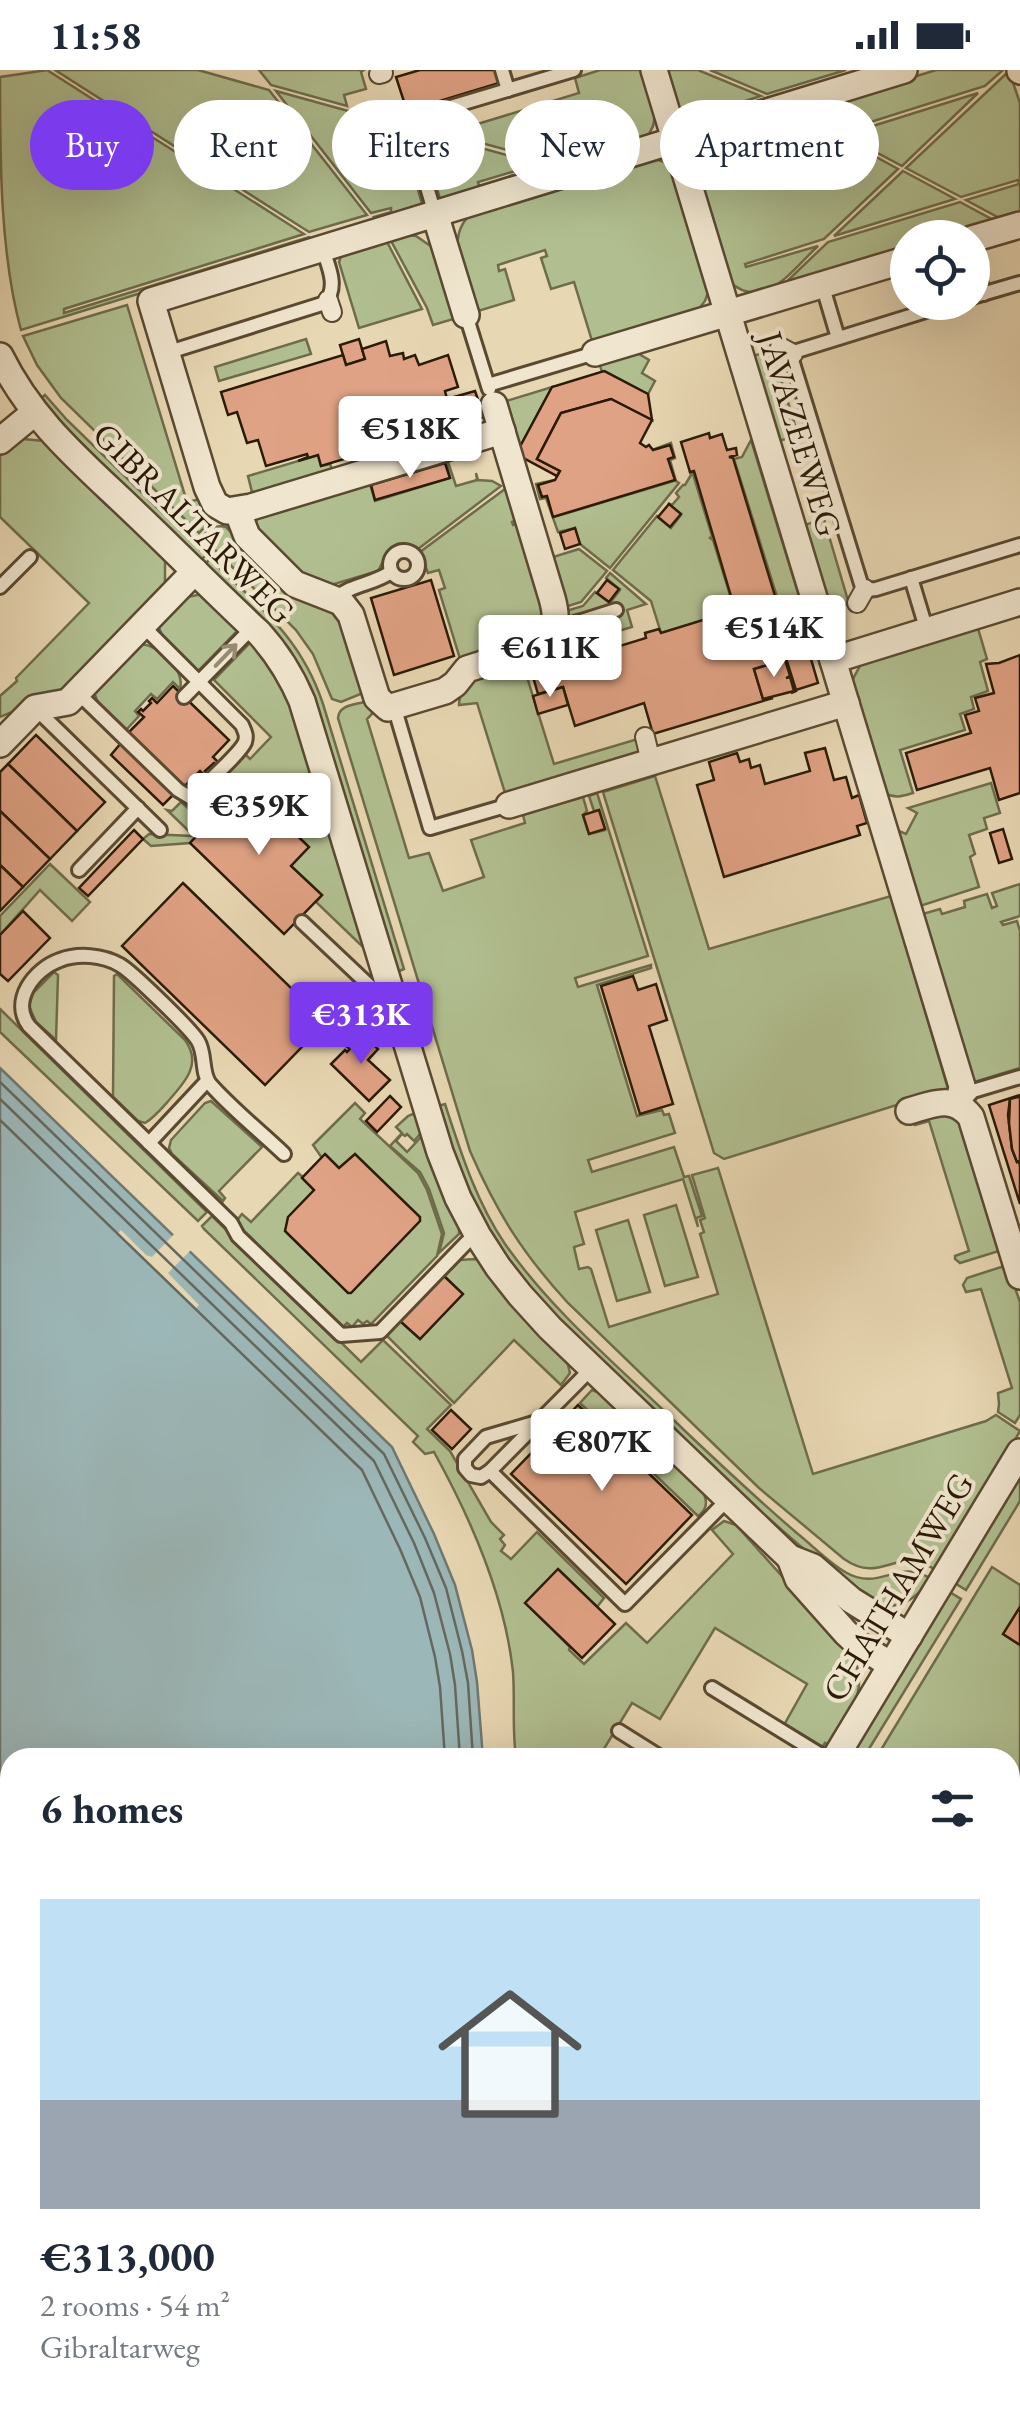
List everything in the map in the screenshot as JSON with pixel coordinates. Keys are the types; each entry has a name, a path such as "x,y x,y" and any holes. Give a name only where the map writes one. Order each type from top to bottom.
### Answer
{"street":[{"name":"JAVAZEEWEG","path":"654,70 663,100"},
{"path":"806,100 904,70"},
{"path":"237,510 247,536 293,582 346,607 377,698 388,708 444,691 467,669 532,648 548,637 556,612 489,415 237,510 222,509 212,498 151,300 660,145"},
{"name":"JAVAZEEWEG","path":"690,190 727,314 744,353 752,410 833,660 962,1086 959,1105 974,1124 1020,1276"},
{"path":"435,214 466,315"},
{"path":"990,234 1020,225"},
{"path":"596,353 655,340 727,314 765,307 890,263"},
{"name":"GIBRALTARWEG","path":"0,356 34,413 280,658 302,701 440,1152 458,1198 498,1268 520,1296 592,1368 790,1558 813,1568 851,1600 909,1636"},
{"path":"0,441 34,413"},
{"path":"0,744 35,708 68,702 195,571"},
{"path":"833,660 866,644 927,631 1020,602"},
{"path":"509,805 648,750 846,703"},
{"path":"909,1111 943,1102 959,1105"},
{"name":"CHATHAMWEG","path":"841,1748 1020,1452"},
{"name":"GIBRALTARWEG","path":"790,1558 798,1579 846,1633 891,1665"}],"lane":[{"path":"502,70 508,90"},
{"path":"435,214 407,119 574,70"},
{"path":"166,353 319,306 330,306 332,279 322,248"},
{"path":"990,292 1020,283"},
{"path":"822,284 838,338"},
{"path":"466,315 489,415 596,353"},
{"path":"896,320 786,350 861,596 1020,545"},
{"path":"399,551 416,558 418,567 409,582 391,572 389,563 399,551"},
{"path":"0,587 30,556"},
{"path":"334,599 347,589 391,572"},
{"path":"911,578 927,631"},
{"path":"553,630 616,610"},
{"path":"77,692 190,798 235,754 246,737 242,725 142,626"},
{"path":"184,697 252,627"},
{"path":"394,706 430,828 509,805"},
{"path":"35,708 160,830"},
{"path":"79,870 138,808"},
{"path":"302,922 373,990"},
{"path":"284,1154 206,1080 199,1042 122,966 96,956 70,957 48,965 27,988 21,1004 29,1026 340,1334 380,1332 467,1242 478,1236"},
{"path":"959,1105 973,1092 1020,1077"},
{"path":"149,1143 206,1080"},
{"path":"539,1421 486,1436 465,1458 465,1468 471,1475 481,1477 490,1472 592,1368"},
{"path":"490,1472 624,1604 728,1500"},
{"path":"712,1688 810,1748"},
{"path":"620,1731 646,1748"}],"green space":[{"path":"47,70 94,100 30,100 30,190 154,190 154,138 174,151 174,190 235,190 304,234 64,309 64,313 309,237 314,240 21,330 5,238 0,77"},
{"path":"55,70 198,70 269,90 277,100 174,100 174,146 154,133 154,100 102,100"},
{"path":"259,70 364,70 361,72 366,89 332,102 271,85"},
{"path":"600,70 644,70 656,112 649,134 640,141 640,100 556,100 579,93 575,78"},
{"path":"663,70 698,70 761,96 748,100 673,99"},
{"path":"710,70 846,70 767,94"},
{"path":"936,70 1003,70 985,86 879,119 879,100 840,100"},
{"path":"1009,71 1020,103 1020,214 1003,220 966,200 1019,184 1018,180 961,197 906,168"},
{"path":"276,91 309,100 283,100"},
{"path":"978,93 902,166 879,154 879,124"},
{"path":"312,101 332,106 332,163 312,137"},
{"path":"505,116 505,149 485,144 485,122"},
{"path":"312,145 332,170 332,190 347,190 367,215 309,232 243,190 312,190"},
{"path":"485,149 505,155 505,174 485,180"},
{"path":"653,158 660,161 660,190 678,190 709,290 698,310 593,344 574,282 551,289 541,258 547,256 545,250 498,265 499,271 505,269 514,300 475,312 457,247 463,223 472,213 548,190 640,190 640,162"},
{"path":"879,159 898,169 879,187"},
{"path":"903,171 955,199 834,236"},
{"path":"505,178 505,183 485,189 485,184"},
{"path":"353,190 418,190 423,207 377,221 374,217 391,212 391,208 371,213"},
{"path":"437,190 481,190 441,202"},
{"path":"703,190 876,190 824,239 745,264 746,267 818,246 778,284 755,293 730,282"},
{"path":"960,202 997,222 990,224 990,220 901,220"},
{"path":"890,223 890,254 780,288 828,242"},
{"path":"408,235 432,247 457,318 433,325 389,237"},
{"path":"385,238 422,309 359,328 339,262 341,256"},
{"path":"127,305 187,502 201,499 209,523 199,533 61,398 37,365 23,336"},
{"path":"306,339 311,354 219,381 215,367"},
{"path":"772,350 798,435 776,442 750,357"},
{"path":"634,351 649,360 642,373 655,381 648,394 602,372 599,362"},
{"path":"552,387 518,451 503,402"},
{"path":"45,395 206,555 201,560 63,427 40,399"},
{"path":"23,439 44,441 165,559 165,589 62,695 33,695 0,717 0,696 89,603 0,517 0,454"},
{"path":"751,440 802,606 784,619 734,459 742,457"},
{"path":"671,443 675,458 670,460 679,483 610,568 580,544 575,528 558,532 546,498 540,499 536,484 555,480 538,486 541,497 547,496 554,517 674,481 668,459 652,450"},
{"path":"318,455 321,466 330,464 333,472 253,496 248,476"},
{"path":"448,462 456,486 477,480 476,473 478,480 501,486 418,549 396,544 378,571 331,585 303,578 253,525 261,514 369,481 375,501 450,478"},
{"path":"692,471 733,605 727,607 730,622 740,619 744,630 712,639 706,620 661,633 651,601 613,570 657,516 671,528 681,515 668,503 672,505 679,497 676,493"},
{"path":"505,489 519,519 512,522 520,523 545,619 537,633 461,662 439,590 445,588 439,570 428,573 420,552"},
{"path":"824,519 849,604 827,611 801,526"},
{"path":"221,526 290,591 339,612 363,693 341,702 332,699 313,654 296,630 202,537 211,528"},
{"path":"579,549 607,571 581,602 565,607 550,558"},
{"path":"210,559 277,624 314,680 404,969 397,972 317,706 304,677 289,649 270,626 205,564"},
{"path":"610,573 646,604 627,610 632,627 576,644 571,629 585,625 589,634 616,625 613,616 568,617 566,611 583,606 595,592 610,603 620,590 606,578"},
{"path":"202,594 238,630 198,671 163,637 159,628 160,621 183,598"},
{"path":"977,625 987,659 980,662 988,691 971,697 974,709 960,714 965,730 900,750 913,793 885,793 852,687 861,664"},
{"path":"251,642 273,668 290,705 364,948 316,902 322,895 291,866 308,846 245,785 190,843 151,846 143,839 149,834 194,836 167,810 172,811 181,802 189,809 244,753 250,759 271,737 214,680"},
{"path":"141,644 170,660 179,674 180,689 173,682 157,699 151,694 135,711 139,716 126,730 98,703 94,692"},
{"path":"522,661 554,764 641,738 645,754 506,796 477,703 459,705 461,694 473,679"},
{"path":"364,702 372,709 367,719 409,858 429,853 443,891 484,877 471,840 525,823 523,815 583,797 589,834 605,830 599,810 594,811 589,796 597,793 648,956 575,978 578,987 651,965 597,985 637,1116 662,1110 664,1115 669,1114 675,1133 588,1160 592,1172 674,1147 702,1216 696,1218 698,1227 683,1179 575,1212 584,1244 574,1247 579,1269 591,1269 609,1327 718,1294 700,1234 704,1232 700,1220 705,1218 692,1175 718,1168 813,1474 996,1415 1020,1431 937,1571 911,1561 869,1568 844,1559 759,1488 568,1303 512,1232 470,1151 338,718 344,708"},
{"path":"655,776 709,949 891,896 948,1089 724,1159 714,1153 603,792"},
{"path":"991,783 1000,813 984,818 987,829 969,835 975,854 970,857 979,887 917,907 894,829 906,834 917,813 908,808"},
{"path":"50,864 90,902 72,921 40,890 0,935 0,916"},
{"path":"1020,884 1020,916 1001,922 1003,925 1017,921 1020,931 1020,1068 971,1083 919,915 965,907 964,901 987,894 992,908 997,906 992,893"},
{"path":"54,972 58,975 56,1040 36,1022 29,1006 33,993"},
{"path":"117,974 185,1040 192,1056 190,1071 181,1085 145,1123 113,1097"},
{"path":"0,1009 207,1212 198,1221 0,1032"},
{"path":"211,1101 262,1147 219,1191 223,1201 169,1148 171,1140"},
{"path":"355,1103 365,1113 360,1119 418,1173 442,1234 437,1256 371,1324 358,1320 352,1327 347,1323 343,1327 244,1231 238,1219 242,1214 251,1222 298,1173 303,1177 322,1158 313,1145"},
{"path":"445,1104 470,1176 495,1228 524,1270 567,1318 833,1564 869,1579 919,1573 931,1579 921,1591 903,1603 888,1606 853,1588 742,1494 558,1318 516,1269 484,1220 459,1167 438,1106"},
{"path":"415,1113 421,1133 414,1141 402,1134 396,1141 407,1152 422,1136 459,1227 459,1234 439,1253 444,1233 429,1189 420,1172 390,1146 402,1133 396,1127"},
{"path":"945,1113 959,1120 999,1251 960,1263 955,1256 969,1251 929,1121 915,1125 912,1121"},
{"path":"676,1205 698,1277 665,1286 644,1215"},
{"path":"212,1216 361,1362 383,1340 451,1405 427,1429 450,1451 491,1522 504,1535 500,1539 505,1545 501,1551 511,1559 537,1532 604,1598 597,1607 558,1570 526,1603 584,1664 626,1623 647,1643 733,1554 712,1530 724,1521 736,1525 851,1653 857,1666 855,1701 831,1746 825,1743 822,1748 784,1725 807,1684 715,1628 660,1719 632,1703 604,1748 515,1748 513,1672 502,1615 473,1530 434,1452 425,1454 413,1442 418,1436 202,1226"},
{"path":"628,1220 650,1292 617,1301 596,1230"},
{"path":"475,1259 567,1361 570,1373 561,1385 514,1340 454,1403 387,1336 400,1321 420,1339 462,1294 444,1276 460,1260"},
{"path":"1001,1267 1009,1271 1020,1302 1020,1415 1015,1423 998,1412 998,1393 1012,1388 981,1289 966,1292 963,1285 967,1278"},
{"path":"592,1390 600,1393 703,1492 706,1505 698,1516 580,1403"},
{"path":"1020,1471 1020,1501 966,1590 953,1582"},
{"path":"992,1567 1020,1585 1020,1607 1004,1634 1020,1645 1020,1748 882,1748"},
{"path":"948,1591 961,1599 870,1748 853,1748"}],"water":[{"path":"0,1068 392,1447 455,1585 472,1650 482,1748 0,1748"}],"pier":[{"path":"121,1230 152,1257 176,1232 193,1248 168,1273 199,1305 196,1308 118,1233"}],"building":[{"path":"420,70 495,70 499,83 443,100 403,100 396,77"},
{"path":"359,339 365,359 346,365 340,345"},
{"path":"386,341 390,356 403,353 404,359 415,355 419,365 448,355 458,387 445,391 447,399 475,391 484,417 321,466 318,455 298,461 307,454 266,466 258,440 247,443 237,412 228,415 221,392 343,355 346,365 365,359 362,349"},
{"path":"604,371 648,394 652,420 611,399 561,413 537,459 560,471 557,476 516,454 552,387"},
{"path":"611,399 652,420 640,443 653,450 670,445 674,457 668,459 675,480 553,517 547,496 542,497 538,485 555,480 560,471 537,459 561,413"},
{"path":"709,433 710,438 722,434 727,450 736,448 737,455 729,457 733,458 782,619 771,623 777,641 781,640 796,691 791,693 794,691 790,677 786,678 790,676 785,660 754,669 763,699 773,698 653,734 644,703 575,726 563,687 538,694 532,673 646,638 645,633 659,629 661,633 706,619 712,639 744,630 694,471 690,472 681,442"},
{"path":"445,463 450,478 375,500 371,485"},
{"path":"669,504 681,514 670,527 658,517"},
{"path":"575,528 580,544 565,549 560,533"},
{"path":"431,580 454,656 394,675 371,598"},
{"path":"607,580 619,589 609,602 597,593"},
{"path":"613,616 616,626 588,634 585,625"},
{"path":"806,642 818,683 796,690 783,649"},
{"path":"1020,655 1020,793 999,800 990,768 917,790 906,753 971,733 965,715 979,711 975,698 994,693 986,664"},
{"path":"785,660 790,676 786,678 790,677 794,691 763,699 754,669"},
{"path":"173,686 229,740 213,757 218,762 205,771 205,776 200,771 184,787 128,733 144,717 138,712 152,698 157,703"},
{"path":"563,687 568,705 538,714 533,696"},
{"path":"36,735 105,802 77,831 8,764"},
{"path":"121,743 174,794 163,805 111,755"},
{"path":"825,748 834,780 846,777 852,798 859,795 867,823 857,826 860,835 724,877 697,785 714,780 709,762 737,753 740,762 749,759 751,768 760,765 765,784 810,771 805,753"},
{"path":"8,764 77,831 50,859 0,811 0,772"},
{"path":"245,785 309,847 291,866 322,895 284,934 190,843"},
{"path":"599,810 605,829 589,834 583,815"},
{"path":"0,811 50,859 23,887 0,865"},
{"path":"1003,829 1012,859 999,863 990,833"},
{"path":"134,830 143,839 88,896 79,888"},
{"path":"0,865 23,887 0,911"},
{"path":"183,883 326,1022 265,1085 122,946"},
{"path":"23,911 50,938 8,981 0,974 0,935"},
{"path":"633,976 638,990 656,984 667,1020 649,1026 673,1104 640,1114 601,986"},
{"path":"360,1031 378,1049 368,1060 390,1080 369,1101 331,1064 350,1049 346,1046"},
{"path":"1020,1095 1010,1099 1008,1115 1012,1149 1020,1165 1020,1204 989,1105"},
{"path":"390,1096 401,1107 377,1132 366,1121"},
{"path":"1020,1097 1020,1165 1012,1149 1009,1123 1010,1099"},
{"path":"325,1154 339,1168 355,1154 420,1217 351,1293 285,1231 288,1217 314,1190 302,1178"},
{"path":"444,1276 463,1294 420,1339 400,1321"},
{"path":"578,1405 692,1515 626,1584 511,1474"},
{"path":"451,1410 471,1429 452,1449 432,1430"},
{"path":"558,1569 615,1624 582,1658 525,1603"},
{"path":"1020,1607 1020,1645 1003,1634"}]}
